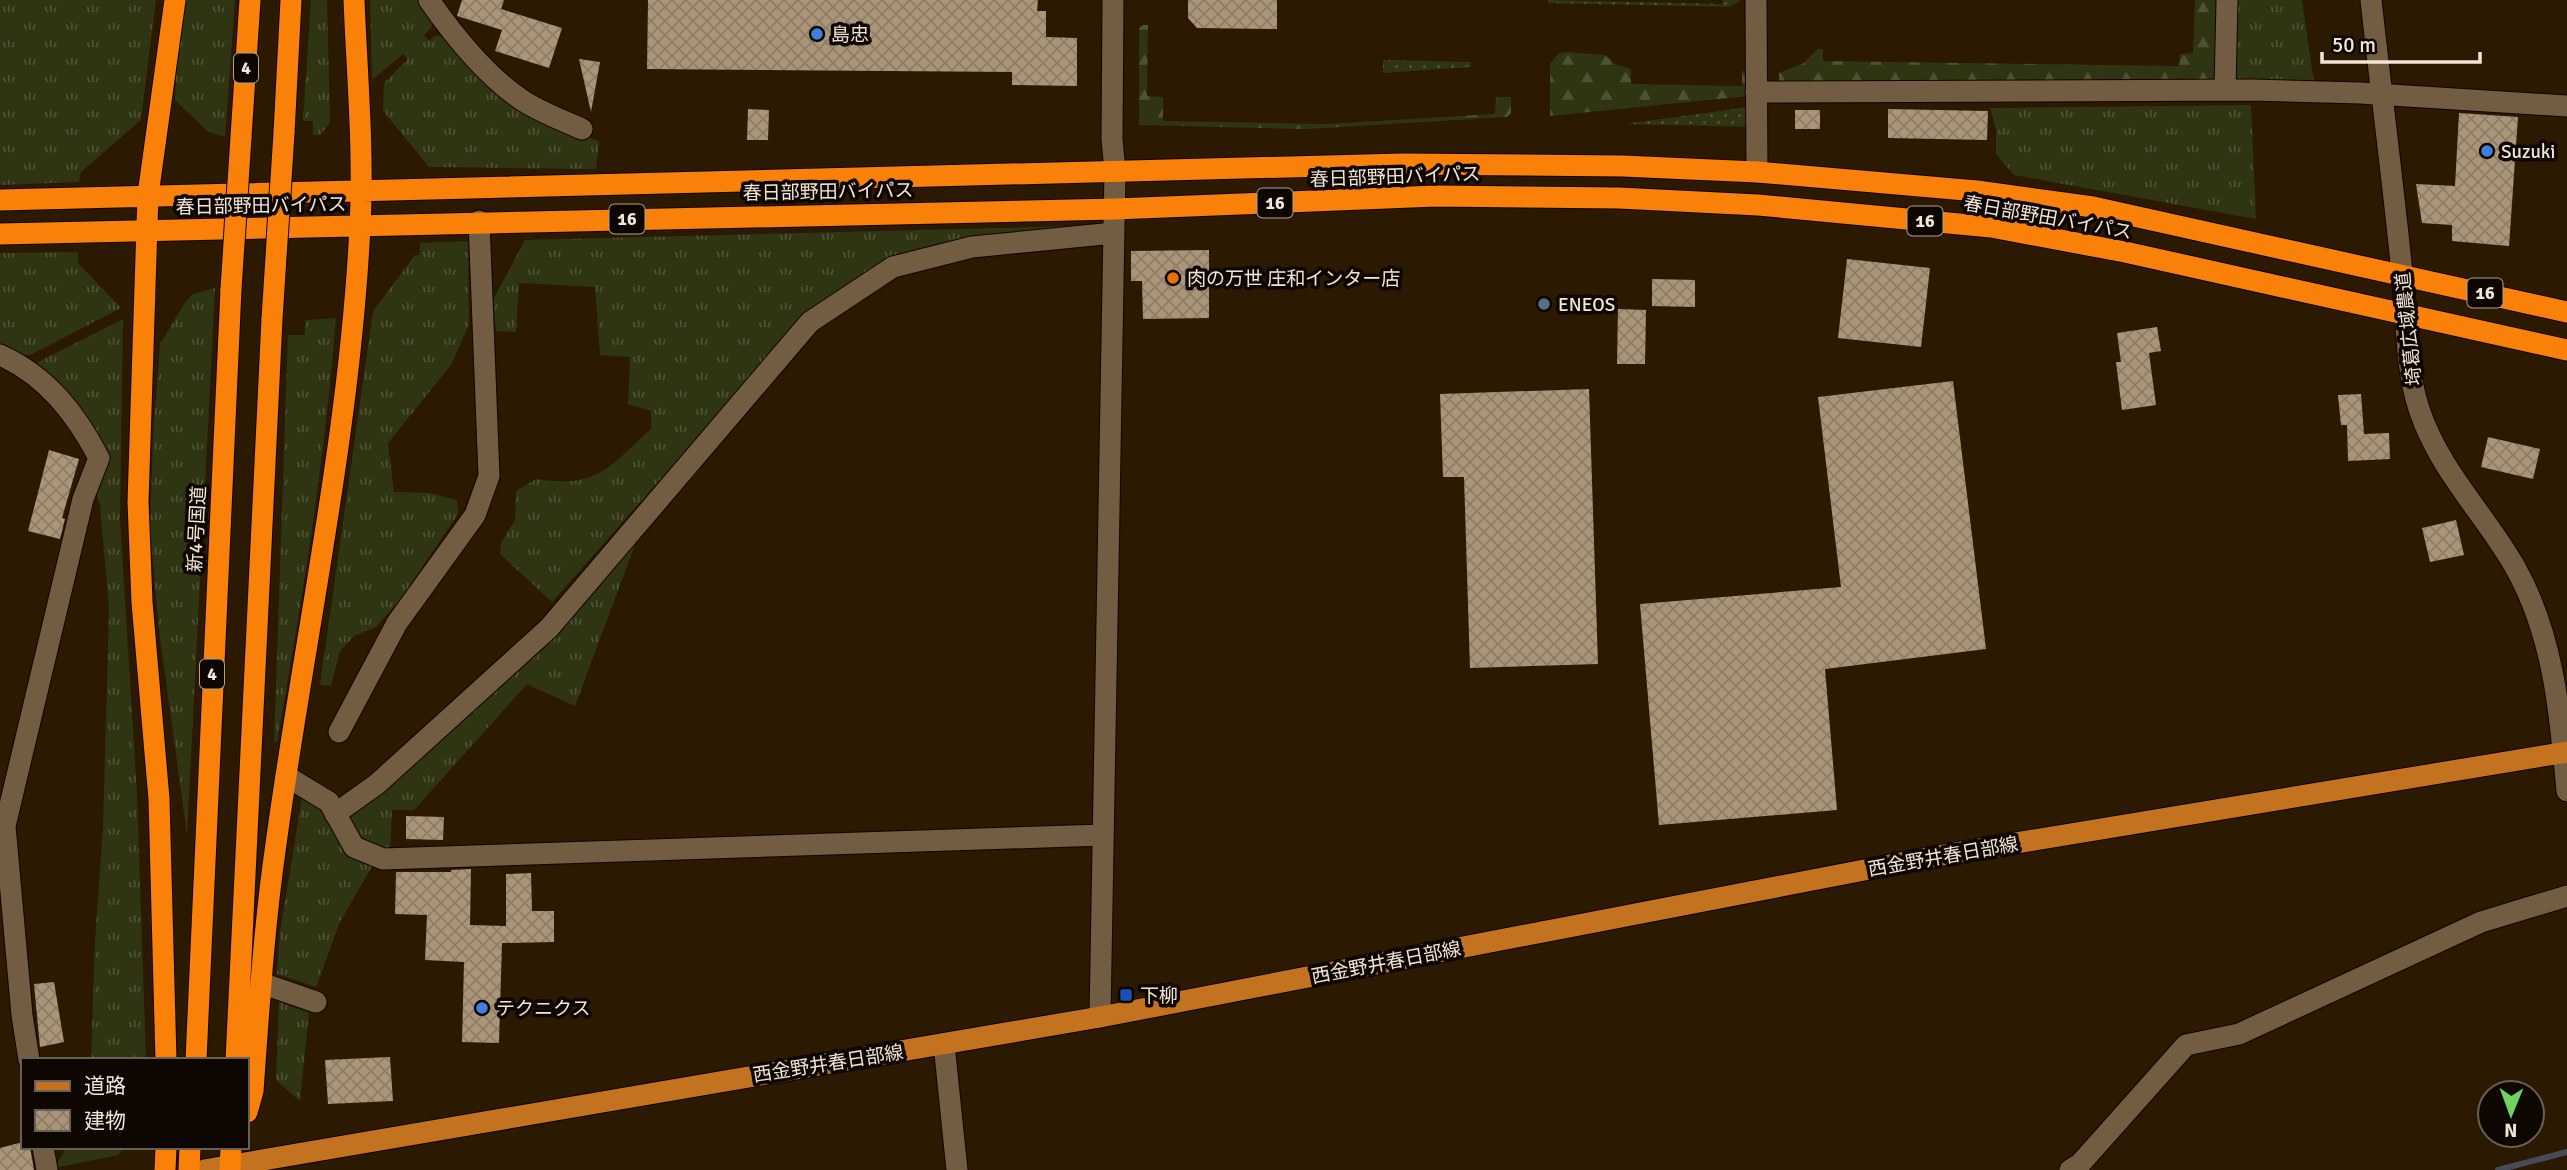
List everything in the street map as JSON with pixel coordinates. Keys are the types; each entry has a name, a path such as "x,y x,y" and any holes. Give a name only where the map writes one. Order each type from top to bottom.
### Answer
{"highway":[{"path":"166,1058 159,799 139,549 148,195 175,0"},
{"name":"新4号国道","path":"196,1058 231,289 250,0"},
{"name":"4","path":"236,1058 272,319 291,0"},
{"path":"248,1108 253,1091 268,906 339,444 360,226 354,0"},
{"name":"春日部野田バイパス","path":"0,200 1415,164 1623,166 1757,172 1977,191 2093,207 2567,312"},
{"name":"春日部野田バイパス","path":"0,234 479,221 1115,209 1436,196 1619,198 1758,205 1991,227 2125,252 2567,350"},
{"path":"165,1170 166,1149"},
{"path":"189,1170 190,1149"}],"main road":[{"name":"西金野井春日部線","path":"204,1170 232,1158 292,1162 1100,1017 1937,856 2565,752"}],"street":[{"path":"429,0 444,22 501,83 523,100 582,129"},
{"path":"1100,1017 1115,209 1112,139 1113,0"},
{"path":"2225,90 2227,0"},
{"name":"埼葛広域農道","path":"2371,0 2402,274 2410,377 2419,410 2440,460 2514,565 2540,622 2554,680 2565,752 2567,791"},
{"path":"1756,3 1757,172"},
{"path":"1756,92 2225,90 2382,94 2567,106"},
{"path":"339,732 397,623 475,515 489,476 479,221"},
{"path":"335,814 377,784 550,628 810,321 893,267 972,247 1114,233"},
{"path":"0,355 22,365 60,397 86,432 99,458 83,499 3,826 29,1058"},
{"path":"286,776 329,802 354,847 383,859 1102,835"},
{"path":"2070,1170 2080,1164 2186,1045 2239,1034 2481,922 2567,896"},
{"path":"261,984 316,1002"},
{"path":"944,1044 957,1170"},
{"path":"43,1149 47,1170"}],"green space":[{"path":"0,0 156,0 141,120 81,172 79,182 0,185"},
{"path":"186,0 235,0 225,137 207,131 175,100 176,68"},
{"path":"311,0 327,0 330,123 320,135 313,135 313,121 303,121"},
{"path":"370,0 421,0 433,19 431,28 424,35 429,41 435,36 447,35 565,126 599,142 596,169 429,167 383,111 384,83 408,59 403,54 372,80"},
{"path":"1548,0 1722,4 1723,0 1741,0 1730,7 1548,3"},
{"path":"2195,0 2217,0 2216,76 2209,83 1779,83 1779,73 1802,64 1818,49 1823,49 1823,61 2179,66 2180,54 2193,53"},
{"path":"2236,0 2302,0 2314,83 2241,82 2235,74"},
{"path":"1148,25 1147,96 1163,97 1163,121 1328,124 1495,114 1496,97 1511,97 1511,113 1507,117 1306,129 1139,125 1139,28"},
{"path":"1566,52 1605,55 1615,64 1631,69 1631,84 1742,86 1742,71 1749,71 1748,96 1550,116 1550,64 1558,54"},
{"path":"1383,60 1471,62 1471,67 1383,73"},
{"path":"2251,105 2256,219 2014,175 1996,154 1996,129 1990,108"},
{"path":"1749,107 1750,127 1625,124"},
{"path":"1076,226 1080,230 956,250 843,301 704,430 552,602 500,554 501,543 515,520 516,491 536,479 574,481 588,478 612,464 651,429 651,411 628,404 630,357 600,355 595,287 519,283 516,332 496,331 493,300 525,240"},
{"path":"468,241 469,324 451,365 388,443 394,492 429,493 457,500 458,514 400,600 376,627 354,636 340,651 331,686 320,685 373,311 415,255 420,255 420,243"},
{"path":"78,252 78,263 121,308 30,355 18,355 0,347 0,253"},
{"path":"215,288 187,835 159,630 150,528 153,438 160,344 193,294"},
{"path":"336,318 312,531 277,742 274,742 288,335 305,335 305,320"},
{"path":"123,319 120,519 137,794 146,1058 91,1058 95,940 103,828 109,609 100,505 94,483 105,457 34,364"},
{"path":"696,464 700,470 639,534 575,706 527,684 414,810 392,810 390,853 364,847 345,818 388,786"},
{"path":"303,792 375,861 340,922 316,987 277,974 280,932"},
{"path":"279,1002 309,1013 300,1101 276,1080"},
{"path":"66,1149 122,1149 118,1155 54,1168"}],"building":[{"path":"462,0 504,0 501,9 562,28 549,68 495,51 502,30 457,16"},
{"name":"島忠","path":"648,0 1038,0 1037,11 1046,11 1046,37 1077,38 1077,86 1012,85 1012,72 647,69"},
{"path":"1188,0 1277,0 1277,29 1197,28 1188,18"},
{"path":"579,59 600,62 591,112"},
{"path":"748,109 769,110 768,140 747,140"},
{"path":"1888,109 1988,111 1987,140 1888,138"},
{"path":"1795,110 1820,110 1820,129 1795,129"},
{"name":"Suzuki","path":"2459,113 2518,117 2509,246 2452,241 2452,225 2422,223 2416,184 2455,186"},
{"path":"1209,250 1209,318 1143,319 1142,281 1131,281 1131,251"},
{"path":"1847,259 1930,268 1921,347 1838,338"},
{"path":"1652,279 1695,280 1695,307 1652,306"},
{"path":"1618,309 1646,310 1645,364 1617,364"},
{"path":"2157,327 2161,351 2149,353 2156,405 2122,410 2116,362 2121,362 2117,333"},
{"path":"1953,381 1986,649 1825,669 1837,810 1659,825 1640,604 1841,587 1818,397"},
{"path":"1589,389 1598,664 1470,668 1464,477 1443,477 1440,394"},
{"path":"2361,394 2364,434 2389,433 2390,459 2348,461 2347,425 2341,425 2338,395"},
{"path":"2488,437 2540,449 2533,479 2481,467"},
{"path":"49,450 79,459 62,518 65,519 60,539 28,531"},
{"path":"2456,520 2464,555 2430,562 2422,528"},
{"path":"406,816 444,817 443,840 406,839"},
{"path":"471,869 470,925 506,926 506,874 531,873 532,911 554,911 554,942 502,943 499,1043 462,1042 464,962 425,960 427,915 395,914 396,872 451,872"},
{"path":"54,982 64,1042 40,1047 34,984"},
{"path":"390,1057 393,1101 328,1104 325,1060"},
{"path":"21,1143 21,1149 30,1149 34,1170 0,1170 0,1148"}],"waterway":[{"path":"2498,1170 2567,1152"}],"place":[{"name":"島忠","path":"817,34"},
{"name":"Suzuki","path":"2487,151"},
{"name":"肉の万世 庄和インター店","path":"1173,278"},
{"name":"ENEOS","path":"1544,304"},
{"name":"下柳","path":"1126,995"},
{"name":"テクニクス","path":"482,1008"}]}
